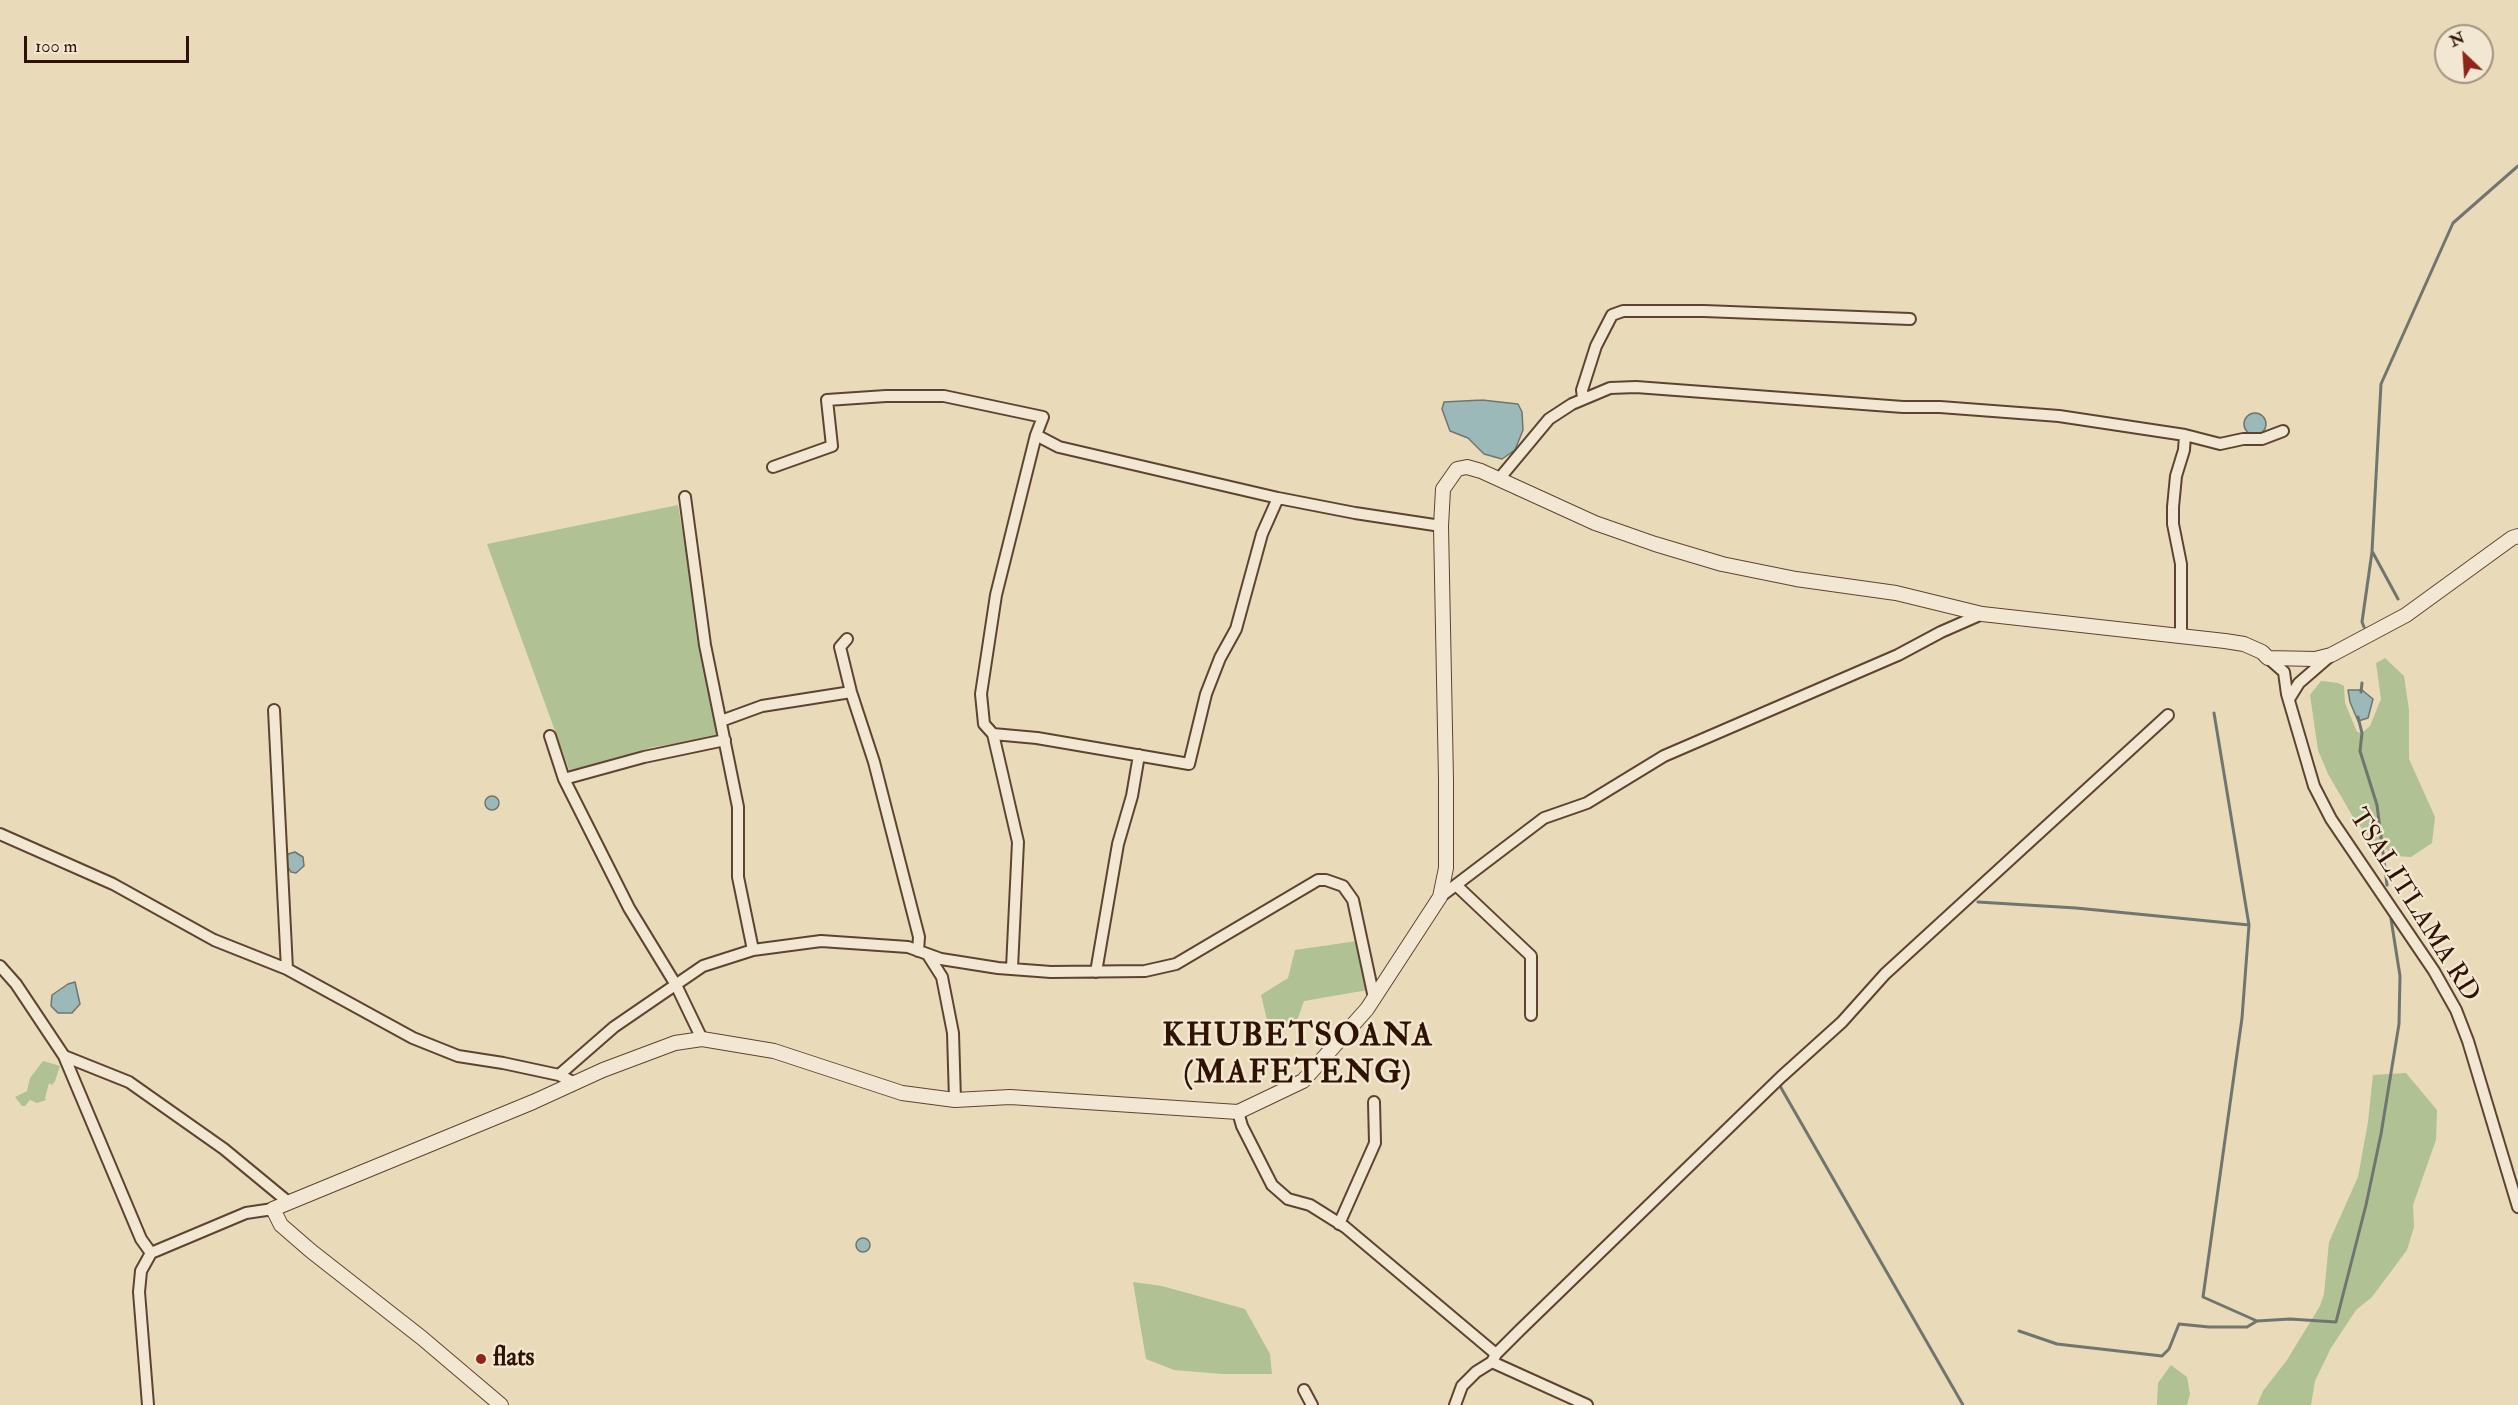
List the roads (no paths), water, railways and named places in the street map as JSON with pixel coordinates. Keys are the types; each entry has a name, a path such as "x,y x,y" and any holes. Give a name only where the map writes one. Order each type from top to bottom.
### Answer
{"street":[{"path":"1583,398 1582,390 1596,346 1612,315 1623,311 1704,311 1910,319"},
{"path":"1498,479 1549,419 1583,398 1610,388 1636,387 2059,416 2185,435 2220,444 2243,439 2262,439 2283,431"},
{"path":"773,467 832,446 827,400 885,396 944,396 1043,417 1036,435 996,595 981,694 984,724 993,734 1018,842 1012,968"},
{"path":"1036,435 1059,447 1278,498 1441,526"},
{"path":"2181,635 2181,564 2173,524 2173,507 2176,476 2184,450 2185,435"},
{"path":"148,1405 139,1292 141,1271 151,1253 246,1213 273,1209 287,1201 675,1043 702,1038 774,1051 902,1093 955,1100 1010,1097 1238,1112 1303,1081 1374,998 1440,897 1446,868 1441,526 1443,489 1457,469 1467,467 1595,523 1722,564 1796,579 1896,593 1982,614 2244,644 2290,667 2309,670 2289,699"},
{"path":"685,497 705,645 738,807 738,877 753,950"},
{"path":"993,734 1037,738 1189,764 1206,694 1220,658 1236,629 1262,534 1278,498"},
{"path":"2290,667 2331,655 2406,615 2512,538 2518,536"},
{"path":"1440,897 1544,818 1587,803 1664,756 1898,655 1941,632 1982,614"},
{"path":"847,639 840,647 851,692 874,762 923,953 942,977 953,1033 955,1100"},
{"path":"2290,667 2292,682 2303,680 2331,655"},
{"name":"TSALITLAMA RD","path":"2290,667 2289,699 2314,786 2331,819 2422,952 2456,1010 2468,1041 2518,1207"},
{"path":"721,721 762,706 851,692"},
{"path":"274,710 287,969"},
{"path":"1455,1405 1462,1386 1494,1358 1780,1077 1842,1022 1885,974 2168,715"},
{"path":"550,736 564,779 629,908 676,984 702,1038"},
{"path":"564,779 644,757 725,740"},
{"path":"1096,972 1119,844 1132,796 1138,755"},
{"path":"0,834 113,884 214,940 287,969 413,1038 458,1056 559,1075 574,1083"},
{"path":"559,1075 614,1027 703,966 753,950 820,940 908,947 941,959 998,969 1051,972 1145,971 1176,964 1318,880 1326,880 1343,886 1353,900 1374,998"},
{"path":"1457,886 1531,956 1531,1015"},
{"path":"0,966 16,984 64,1056 141,1239 151,1253"},
{"path":"64,1056 129,1082 224,1149 287,1201"},
{"path":"1339,1224 1376,1143 1374,1102"},
{"path":"1238,1112 1242,1126 1272,1185 1288,1198 1310,1205 1339,1224 1494,1358 1587,1405"},
{"path":"273,1209 281,1225 311,1251 422,1338 501,1405"},
{"path":"1304,1390 1312,1405"}],"water":[{"path":"1482,400 1518,404 1522,412 1523,430 1515,450 1502,459 1484,454 1468,438 1450,431 1442,409 1444,402"},
{"path":"2255,413 2263,416 2266,424 2263,432 2255,435 2247,432 2244,424 2247,416"},
{"path":"2348,690 2362,690 2373,699 2368,718 2358,721"},
{"path":"492,796 497,798 499,803 497,808 492,810 487,808 485,803 487,798"},
{"path":"295,852 303,857 304,866 296,873 291,872 285,863 288,854"},
{"path":"75,982 80,1004 72,1013 58,1013 51,1006 52,995"},
{"path":"860,1238 866,1238 870,1245 866,1252 860,1252 856,1248 856,1242"}],"waterway":[{"path":"2398,599 2372,551 2381,384 2453,223 2518,166"},
{"path":"2364,627 2362,622 2372,552"},
{"path":"2361,692 2362,683"},
{"path":"2214,713 2249,925 2242,1018 2203,1297 2257,1321"},
{"path":"2358,717 2362,733 2360,751 2377,805 2387,885"},
{"path":"1978,902 2076,908 2249,925"},
{"path":"2019,1331 2057,1344 2162,1356 2169,1349 2179,1324 2247,1327 2257,1321 2290,1319 2336,1322 2366,1205 2381,1134 2399,1024 2400,976 2391,919"},
{"path":"1780,1086 1963,1405"}],"place":[{"name":"flats","path":"481,1359"}],"district":[{"name":"KHUBETSOANA (MAFETENG)","path":"1298,1056"}]}
